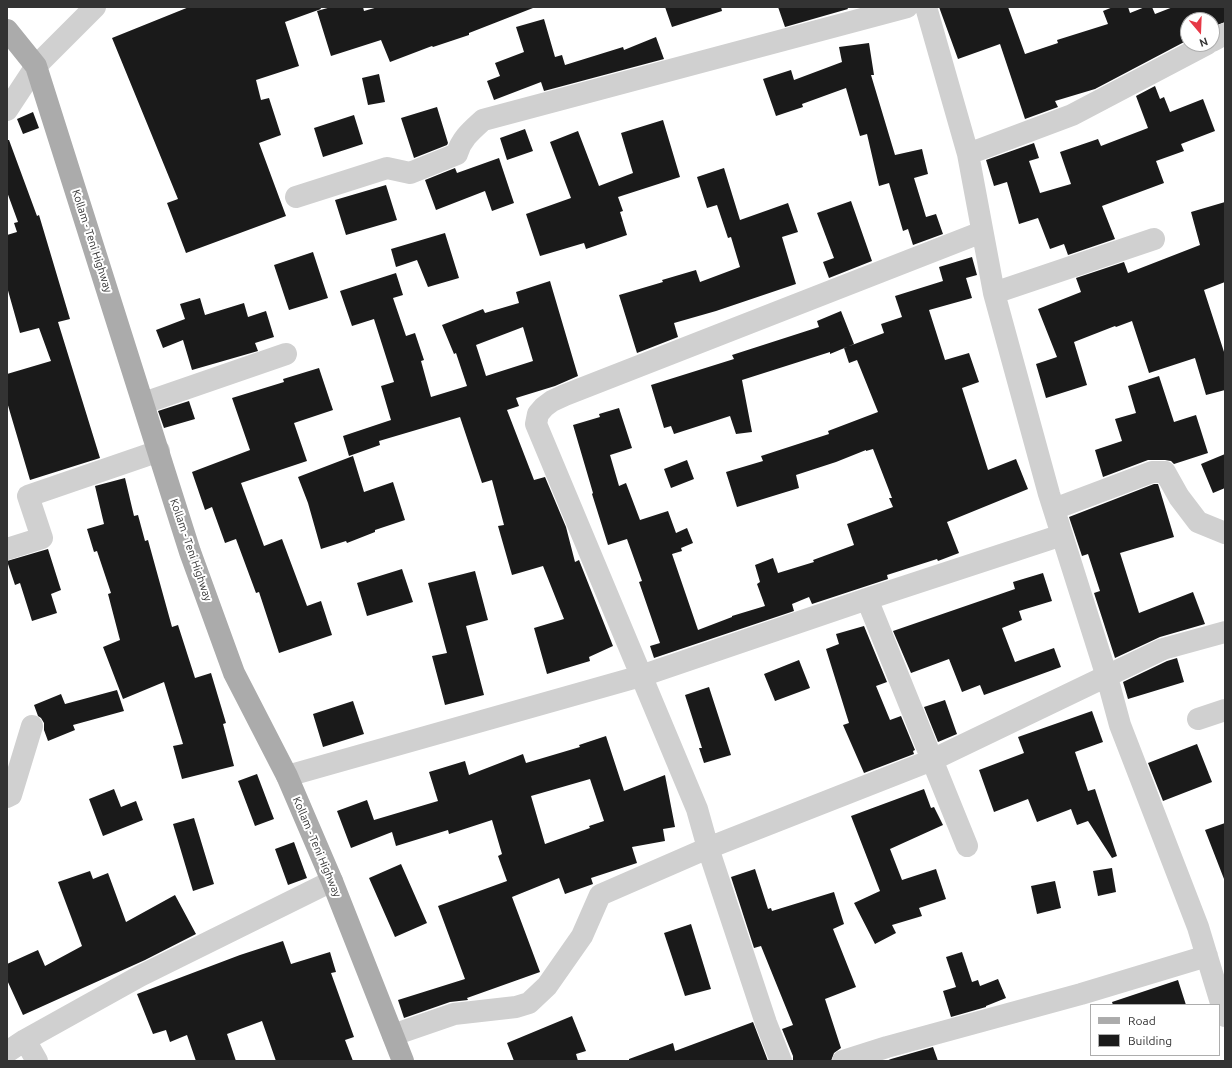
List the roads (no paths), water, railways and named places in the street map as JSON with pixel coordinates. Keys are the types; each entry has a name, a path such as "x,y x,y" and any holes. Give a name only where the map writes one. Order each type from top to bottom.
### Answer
{"main road":[{"name":"Kollam - Teni Highway","path":"7,30 36,66 190,552 234,673 287,776 332,881 403,1061"}],"street":[{"path":"7,110 36,66 95,7"},
{"path":"296,197 387,168 410,173 456,154 459,146 468,133 484,120 907,7"},
{"path":"926,7 968,154 994,293 1054,509 1107,676 1120,725 1198,927 1225,1016"},
{"path":"968,154 1072,116 1192,52"},
{"path":"781,1061 766,1023 708,848 697,809 536,424 538,414 552,401 565,395 982,232"},
{"path":"994,293 1154,239"},
{"path":"144,403 286,354"},
{"path":"7,549 42,538 28,496 159,451"},
{"path":"1054,509 1152,472 1165,472 1179,497 1198,522 1225,533"},
{"path":"287,776 641,676 867,599 1062,535"},
{"path":"867,599 967,846"},
{"path":"393,1035 454,1014 516,1007 530,1003 547,986 582,936 600,895 708,848 932,760 1163,649 1225,632"},
{"path":"1198,719 1225,710"},
{"path":"7,797 11,795 32,726"},
{"path":"7,1052 25,1040 140,976 332,881"},
{"path":"843,1061 886,1047 1081,994 1207,956"},
{"path":"25,1040 37,1061"}]}
